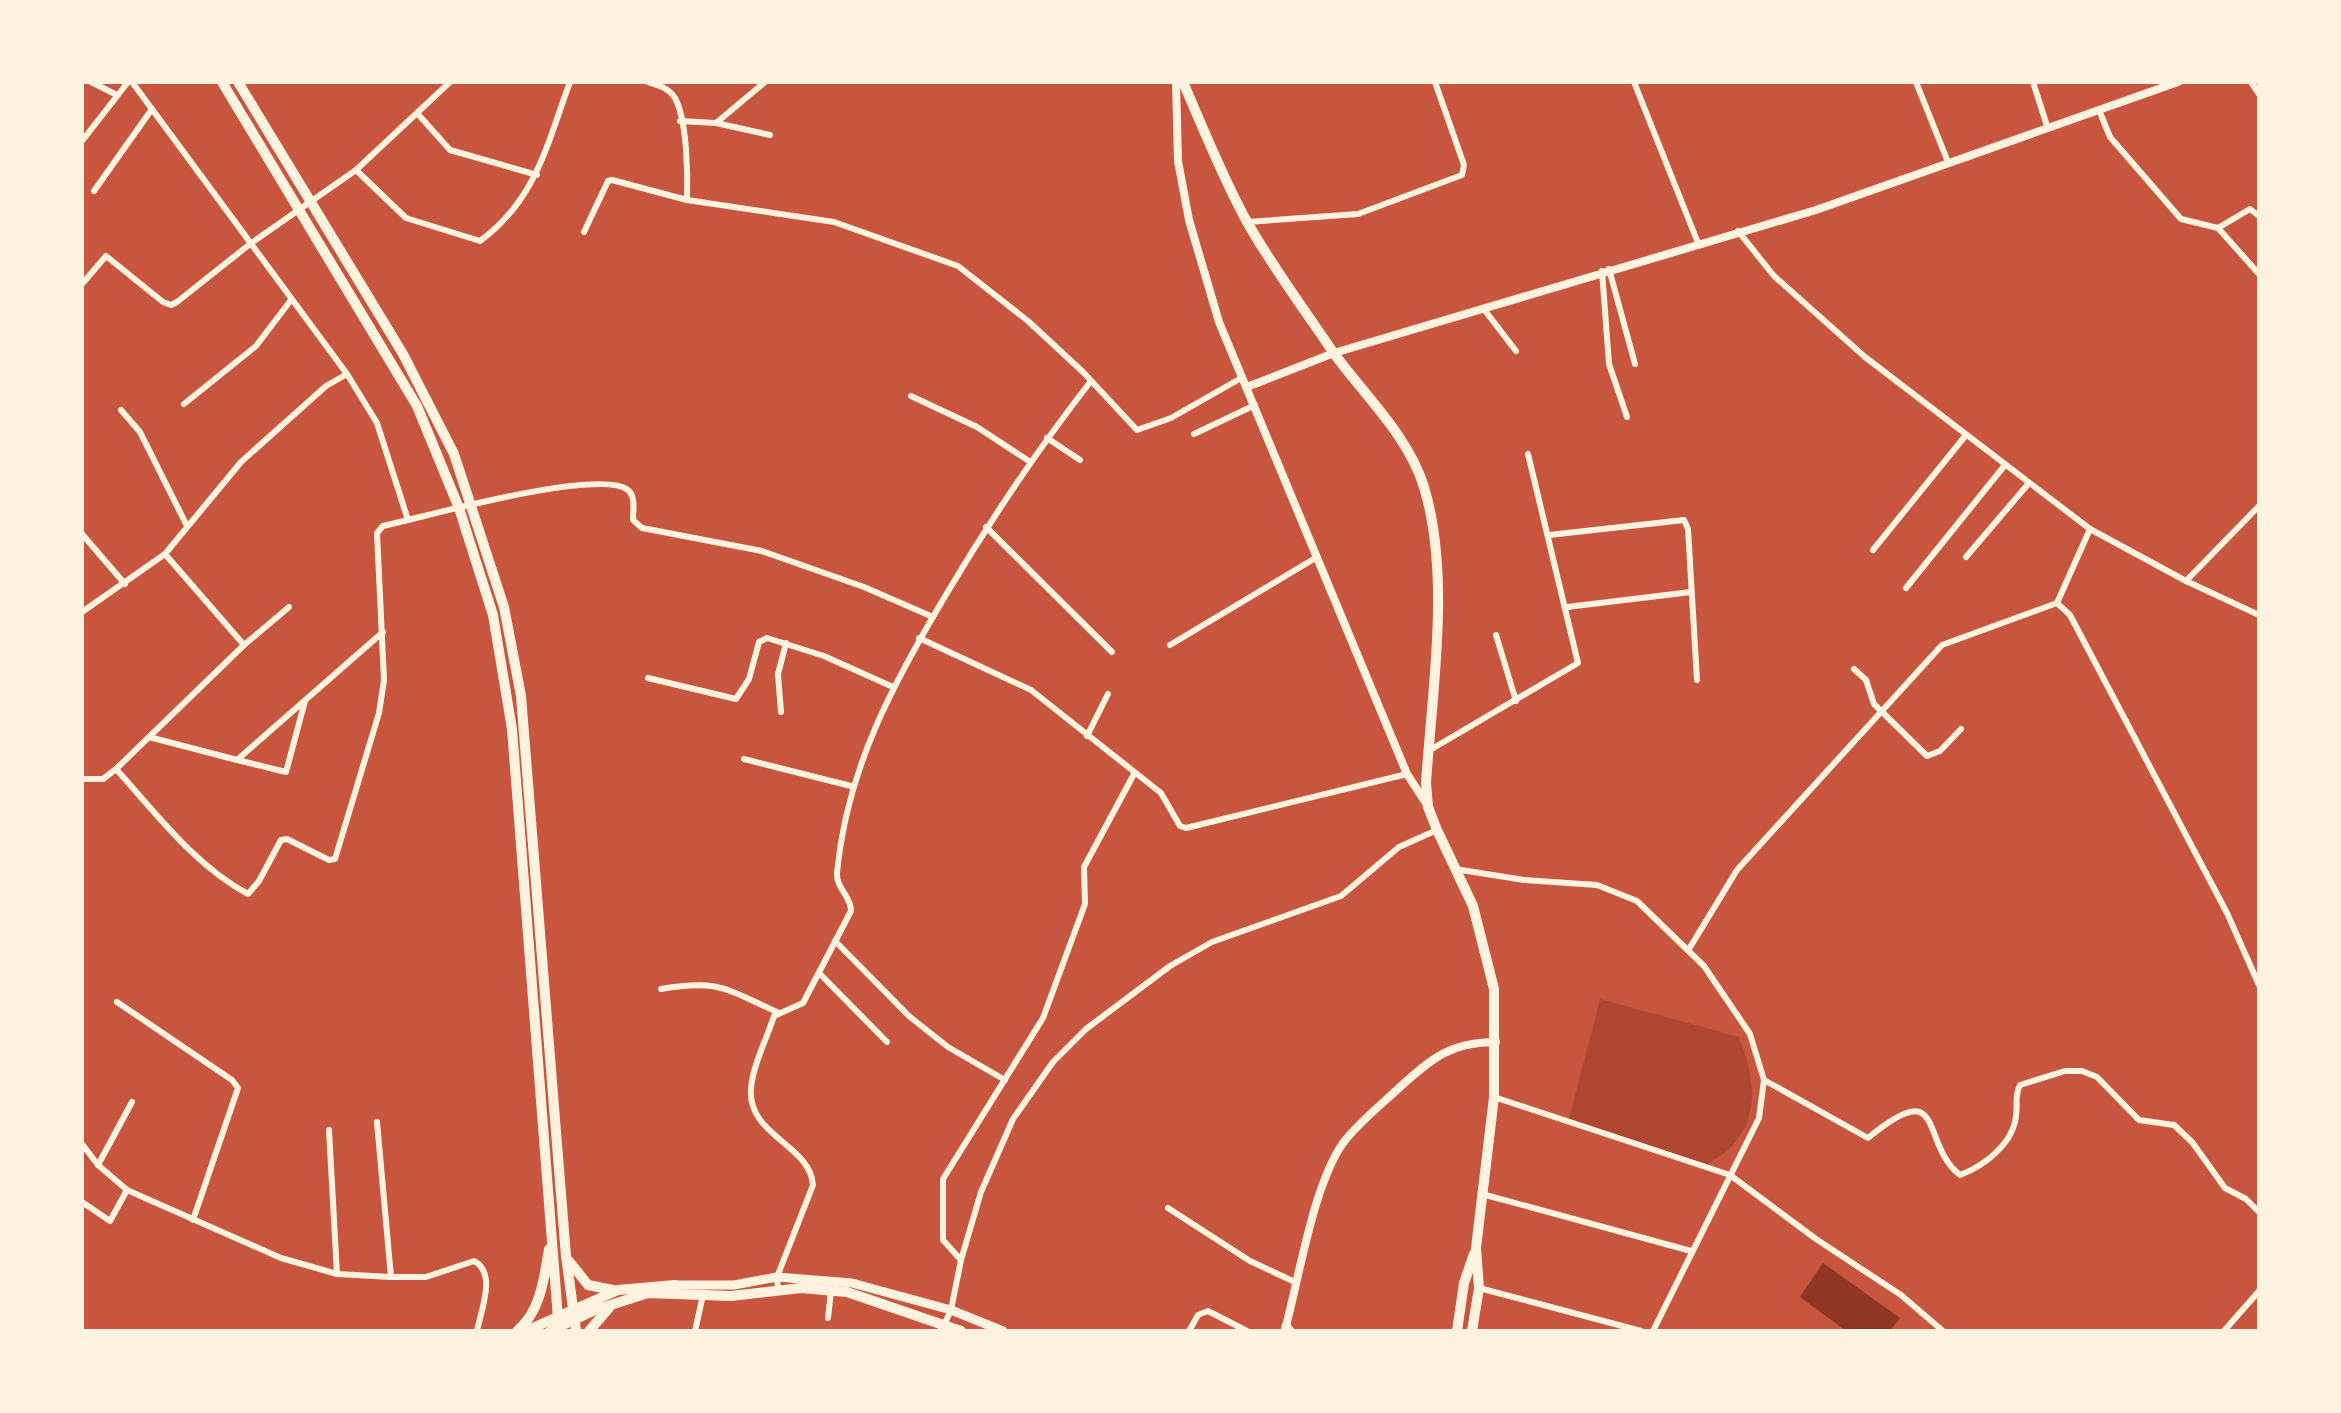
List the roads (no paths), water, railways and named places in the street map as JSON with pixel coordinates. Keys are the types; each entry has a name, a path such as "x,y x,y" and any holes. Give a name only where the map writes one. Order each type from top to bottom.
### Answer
{"main road":[{"path":"222,82 417,406 459,508 493,615 512,729 552,1233 558,1315 556,1330 575,1326 623,1294"},
{"path":"238,82 403,354 454,454 473,503 504,607 521,696 566,1256 575,1326"},
{"path":"1183,82 1247,222 1334,353 1393,430 1419,472 1425,491 1432,525 1437,613 1428,751 1428,807 1473,906 1486,946 1494,989 1494,1097 1476,1248 1479,1288 1472,1331"},
{"path":"517,1331 532,1314 542,1290 552,1233"},
{"path":"1457,1331 1464,1283 1476,1248"},
{"path":"566,1256 588,1285 623,1294 731,1296 778,1289 847,1292 961,1331"},
{"path":"526,1331 573,1309 623,1294 675,1285 734,1285 777,1277 852,1283 951,1310 1003,1331"},
{"path":"589,1331 623,1294"}],"street":[{"path":"91,82 117,95"},
{"path":"82,141 130,82 347,374 377,423 408,520"},
{"path":"82,284 104,256 171,305 250,244 356,170 450,82"},
{"path":"356,170 406,218 480,241 508,221 537,175 570,82"},
{"path":"648,82 665,88 675,99 688,160 687,200"},
{"path":"665,88 672,82"},
{"path":"716,123 765,82"},
{"path":"1176,82 1178,161 1189,220 1219,322 1407,774 1428,807"},
{"path":"1247,222 1358,214 1462,175 1464,165 1435,82"},
{"path":"1634,82 1698,243"},
{"path":"1916,82 1948,162"},
{"path":"2033,82 2048,129"},
{"path":"1247,387 1334,353 1816,210 2178,82"},
{"path":"2251,82 2259,94"},
{"path":"94,191 152,109"},
{"path":"2099,110 2110,137 2181,219 2218,228 2259,274"},
{"path":"417,113 450,150 537,175"},
{"path":"680,121 716,123 770,135"},
{"path":"584,232 608,181 687,200 834,222 958,266 1028,321 1091,381 1132,426 1143,431 1243,377"},
{"path":"2218,228 2250,209 2259,216"},
{"path":"1738,231 1774,276 1865,357 2090,529 2186,581 2257,610"},
{"path":"1606,270 1635,364"},
{"path":"1606,270 1609,364 1627,417"},
{"path":"184,404 256,346 291,300"},
{"path":"1483,308 1516,351"},
{"path":"82,612 165,554 241,462 326,386 347,374"},
{"path":"661,989 693,983 721,986 777,1012 803,1003 851,911 851,904 837,874 851,786 893,687 986,527 1029,461 1091,381"},
{"path":"911,396 977,427 1029,461"},
{"path":"1194,434 1255,405"},
{"path":"121,410 140,432 187,526"},
{"path":"1873,550 1966,435"},
{"path":"1047,438 1080,460"},
{"path":"1428,751 1578,663 1528,454"},
{"path":"1906,588 2005,465"},
{"path":"1966,557 2029,483"},
{"path":"116,769 184,844 232,886 248,894 259,881 281,840 287,839 329,860 335,859 379,713 384,680 377,533 383,526 473,503 613,484 629,491 634,499 633,520 642,528 762,551 864,587 933,617"},
{"path":"2186,581 2259,506"},
{"path":"1549,535 1682,519 1688,529 1697,680"},
{"path":"986,527 1112,652"},
{"path":"1689,949 1737,870 1942,645 2057,603 2090,529"},
{"path":"82,534 125,584"},
{"path":"165,554 244,645"},
{"path":"1170,645 1317,557"},
{"path":"1567,607 1691,592"},
{"path":"2057,603 2070,615 2227,913 2259,985"},
{"path":"82,779 103,779 116,769 244,645 289,607"},
{"path":"237,760 383,632"},
{"path":"1496,635 1516,701"},
{"path":"648,678 732,700 742,694 759,642 767,638 893,687"},
{"path":"919,638 1031,690 1161,793 1180,826 1186,828 1407,774"},
{"path":"781,712 783,698 778,679 786,643"},
{"path":"1854,669 1866,680 1874,704 1927,756 1940,751 1961,729"},
{"path":"1087,736 1108,694"},
{"path":"286,772 306,698"},
{"path":"149,737 184,749 286,772 294,777"},
{"path":"744,759 851,786"},
{"path":"961,1260 943,1240 943,1179 1043,1018 1085,904 1084,867 1134,774"},
{"path":"944,1325 951,1310 961,1260 981,1192 1013,1119 1053,1062 1086,1029 1170,966 1212,942 1341,896 1399,847 1437,830"},
{"path":"1455,869 1612,889 1637,901 1689,949 1724,991 1750,1034 1764,1080 1759,1118 1653,1331"},
{"path":"835,941 910,1017 948,1047 1005,1080"},
{"path":"819,973 887,1042"},
{"path":"117,1002 232,1080 238,1088 193,1220"},
{"path":"777,1012 751,1088 755,1110 766,1130 807,1166 813,1185 777,1277 778,1289"},
{"path":"1287,1329 1329,1169 1343,1144 1404,1084 1445,1051 1461,1044 1496,1042"},
{"path":"1764,1080 1868,1138 1906,1112 1918,1111 1927,1117 1949,1167 1960,1175 1990,1159 2014,1125 2014,1096 2020,1085 2065,1071 2082,1071 2097,1077 2139,1120 2174,1125 2192,1142 2225,1188 2246,1199 2259,1212"},
{"path":"1494,1097 1730,1175 1816,1239 1901,1295 1943,1331"},
{"path":"98,1165 132,1102"},
{"path":"377,1122 391,1277"},
{"path":"329,1130 337,1274"},
{"path":"82,1144 98,1165 127,1190 281,1258 337,1274 391,1277 426,1277 474,1261 482,1265 487,1275 477,1331"},
{"path":"82,1202 110,1221 127,1190"},
{"path":"1482,1194 1691,1251"},
{"path":"1168,1208 1250,1261 1297,1283"},
{"path":"1479,1288 1641,1331"},
{"path":"828,1318 831,1291"},
{"path":"2224,1331 2259,1291"},
{"path":"695,1331 703,1295"},
{"path":"1189,1331 1198,1315 1208,1311 1247,1331"}]}
